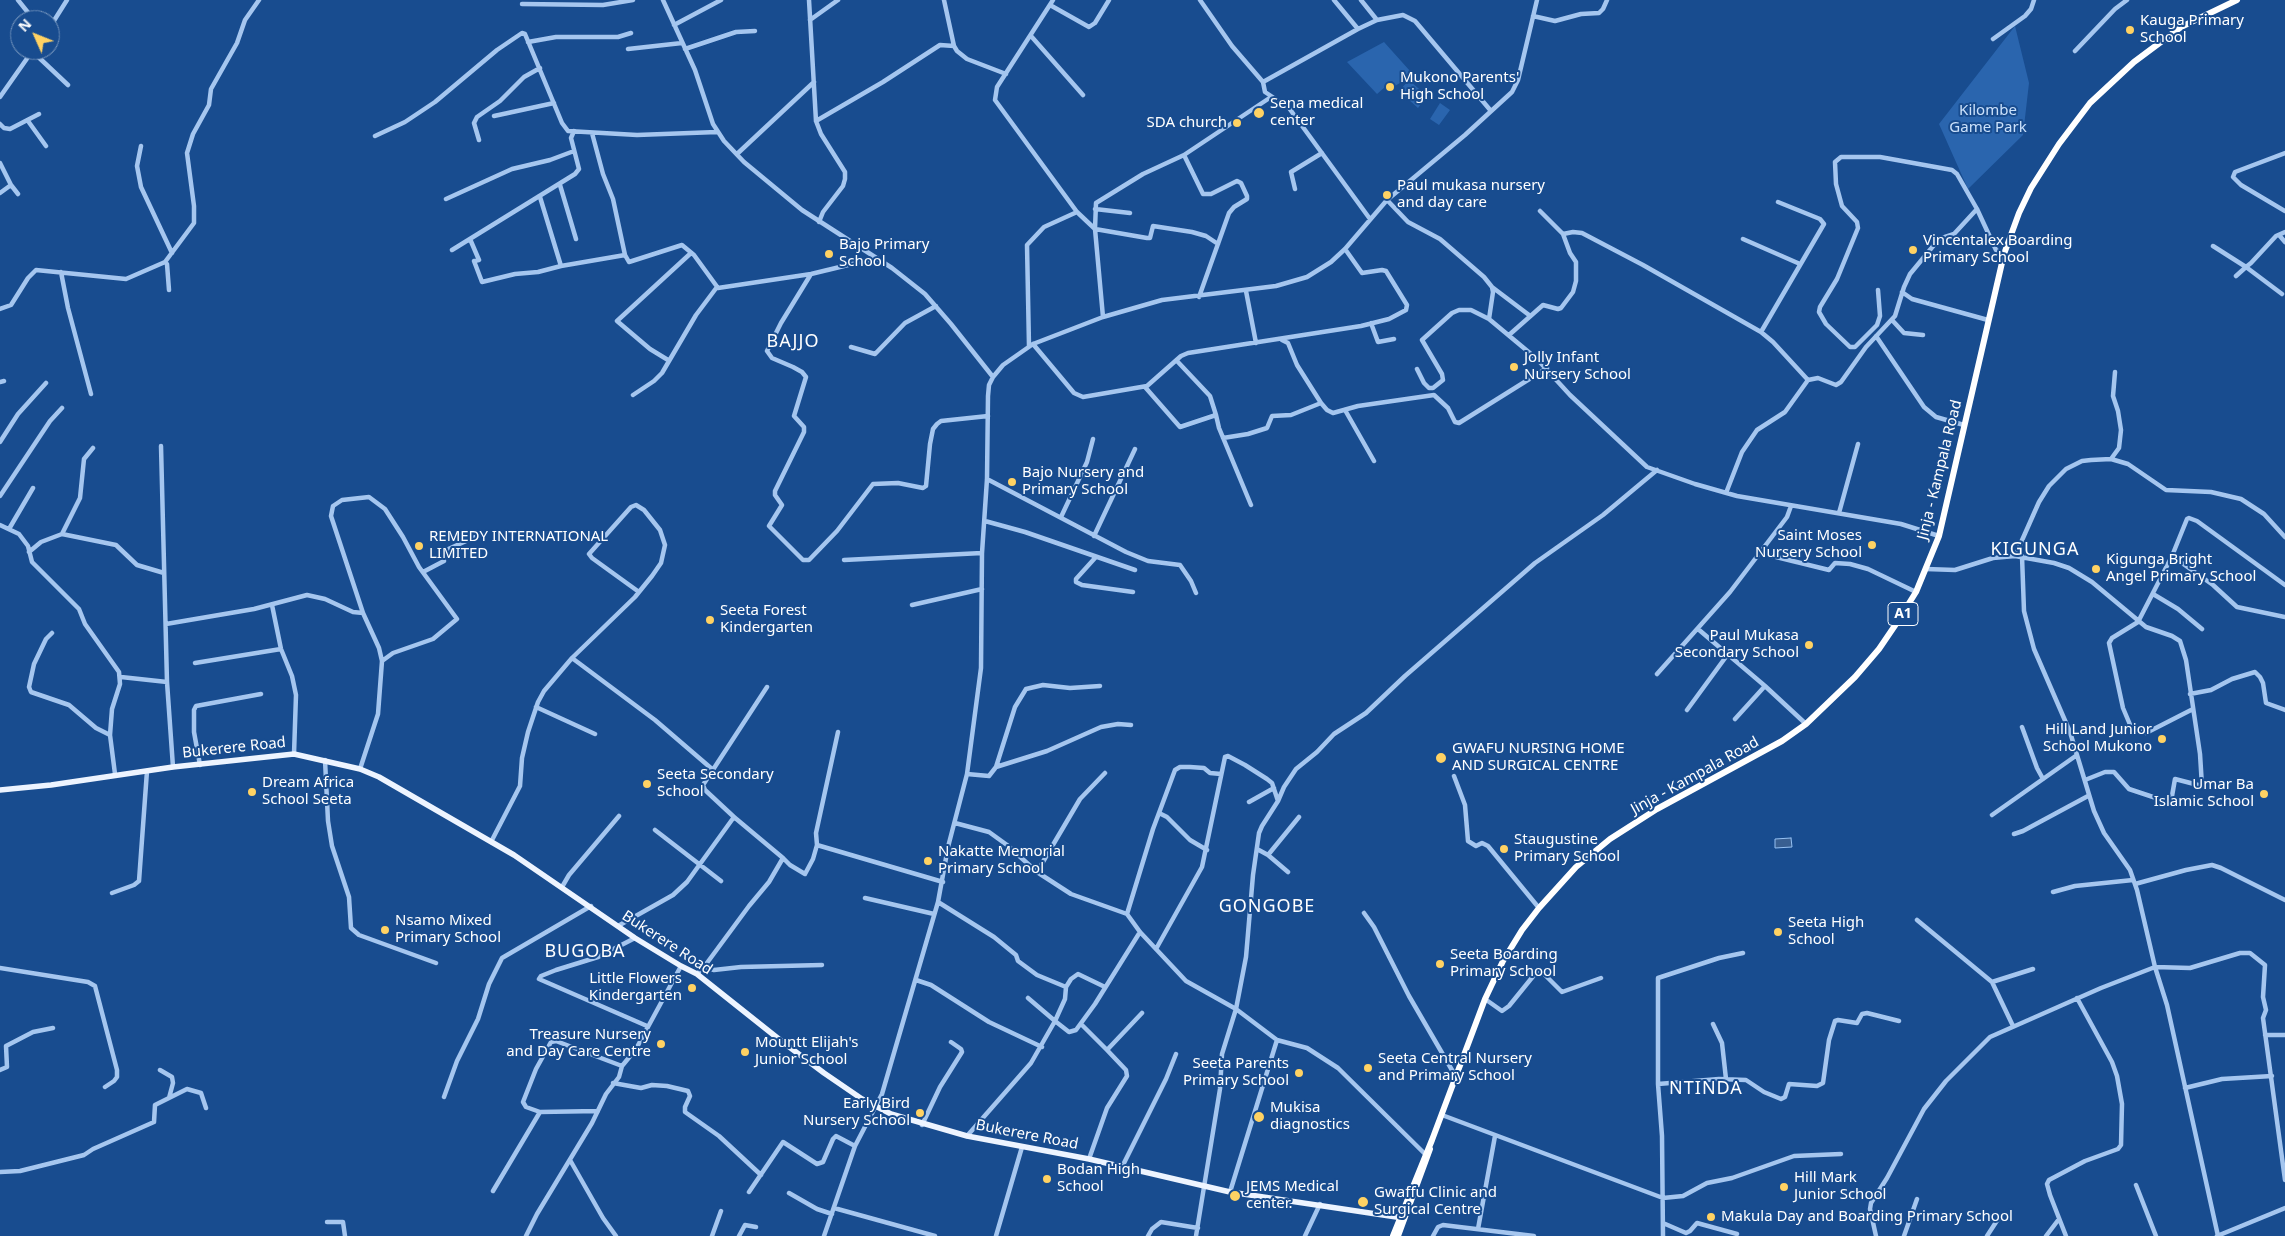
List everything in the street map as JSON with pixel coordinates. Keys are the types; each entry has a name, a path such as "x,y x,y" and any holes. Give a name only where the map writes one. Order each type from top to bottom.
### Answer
{"highway":[{"name":"Jinja - Kampala Road","path":"1398,1236 1402,1218 1425,1154 1485,999 1503,961 1522,930 1562,880 1610,839 1657,809 1782,741 1806,724 1855,677 1879,649 1916,592 1939,536 2004,254 2031,188 2059,144 2090,103 2134,62 2158,42 2202,16 2237,0"},
{"name":"Jinja - Kampala Road","path":"1392,1236 1402,1218 1428,1157 1432,1140"}],"main road":[{"name":"Bukerere Road","path":"0,790 51,785 115,774 294,754 360,769 380,777 562,886 636,938 697,974 787,1046 862,1099 891,1114 922,1125 967,1136 1089,1159 1230,1192 1320,1204 1402,1218"}],"street":[{"path":"18,0 26,10"},
{"path":"60,11 67,0"},
{"path":"0,309 11,306 34,270 126,279 165,262 194,223 194,206 187,153 193,134 209,105 211,89 237,43 245,20 259,0"},
{"path":"522,4 603,5 633,0"},
{"path":"663,0 685,49 717,132 736,154 772,186 819,222 877,258 909,281 936,306 993,377"},
{"path":"674,25 721,0"},
{"path":"809,0 816,121 821,134 844,172 845,179 843,186 823,212 819,222"},
{"path":"810,20 838,0"},
{"path":"944,0 954,46 967,59 1006,74"},
{"path":"1109,0 1095,23 1089,27 1052,2 995,92 995,100 1077,212 1095,230 1150,238 1153,226 1192,232 1206,236 1218,244"},
{"path":"1200,0 1232,46 1263,82 1265,92 1289,108 1370,219"},
{"path":"1334,0 1358,28"},
{"path":"1361,0 1378,20"},
{"path":"824,1236 855,1146 882,1094 938,902 948,847 967,774 981,668 982,553 987,479 989,385 993,377 1003,365 1031,345 1103,317 1150,303 1276,286 1306,277 1331,262 1345,249 1387,200 1491,112 1516,87 1537,0"},
{"path":"1534,16 1555,21 1581,14 1599,12 1603,9 1607,0"},
{"path":"1993,38 2025,16 2031,9 2034,0"},
{"path":"2075,51 2114,10 2127,0"},
{"path":"1263,82 1358,28 1378,20 1403,15 1415,21 1491,112"},
{"path":"685,49 736,32 745,30 755,31"},
{"path":"528,42 556,37 618,37 631,32"},
{"path":"375,136 405,122 435,102 516,36 524,33 565,129 574,132 637,135 717,132"},
{"path":"1031,36 1083,95"},
{"path":"628,49 682,43"},
{"path":"816,121 883,82 940,44 954,46"},
{"path":"0,97 27,60"},
{"path":"42,60 68,85"},
{"path":"479,140 474,124 478,117 500,101 524,77 540,68"},
{"path":"736,154 814,82"},
{"path":"1103,317 1095,230 1095,209 1098,200 1143,174 1184,155 1271,97"},
{"path":"494,116 554,103"},
{"path":"0,124 7,129 28,121 39,114"},
{"path":"28,121 46,146"},
{"path":"452,250 540,198 560,185 579,169 571,138 574,132"},
{"path":"592,132 613,199 627,260 633,262 682,244 708,273 717,287"},
{"path":"142,146 137,166 141,187 172,253"},
{"path":"446,199 512,169 550,160 574,151"},
{"path":"1295,189 1291,172 1322,153"},
{"path":"2285,153 2235,172 2233,177 2241,185 2285,211"},
{"path":"1184,155 1204,194 1211,194 1237,181 1241,183 1247,196 1247,199 1234,207 1229,213 1199,297"},
{"path":"1878,290 1880,316 1877,325 1859,344 1850,347 1826,324 1820,312 1858,228 1857,222 1842,206 1836,184 1834,166 1837,159 1841,157 1880,156 1947,168 1957,174 1978,209 1996,250 2004,254"},
{"path":"0,163 11,185 18,194"},
{"path":"0,193 11,185"},
{"path":"560,185 576,239"},
{"path":"540,198 562,266"},
{"path":"1387,200 1408,222 1440,239 1492,287 1529,315"},
{"path":"1761,332 1824,224 1820,219 1778,202"},
{"path":"1095,209 1130,213"},
{"path":"1726,493 1742,452 1756,430 1785,412 1808,380 1818,378 1836,385 1841,382 1876,336 1892,320 1910,274 1939,239 1954,234 1978,209"},
{"path":"1509,335 1529,315 1543,305 1560,309 1573,292 1576,281 1576,262 1570,253 1563,234 1540,211"},
{"path":"1077,212 1044,227 1027,244 1031,345 1074,393 1080,397 1145,387 1188,353 1324,333 1397,316 1406,310 1407,306 1386,271 1362,273 1345,249"},
{"path":"1563,234 1578,232 1590,237 1761,332 1773,342 1808,380"},
{"path":"2236,276 2279,235 2285,232"},
{"path":"2279,235 2285,242"},
{"path":"470,239 479,260 474,261 482,282 515,274 538,272 625,255"},
{"path":"1743,239 1800,264"},
{"path":"2213,246 2246,267 2282,294"},
{"path":"668,360 650,350 618,321 691,253"},
{"path":"633,395 654,381 662,373 696,315 717,287 812,274 877,258"},
{"path":"165,262 167,264 169,290"},
{"path":"61,272 68,308 90,394"},
{"path":"812,274 781,323 768,351 772,358 802,372 806,377 794,416 804,427 804,432 775,491 775,495 782,505 769,526 803,560 809,560 836,531 873,484 898,483 923,488 926,486 933,429 941,421 988,416"},
{"path":"1490,319 1492,287"},
{"path":"1246,291 1256,342"},
{"path":"1902,292 1912,300 1988,320"},
{"path":"851,347 875,354 905,322 936,306"},
{"path":"1417,368 1424,383 1429,388 1443,380 1442,374 1422,340 1452,313 1459,310 1471,310 1490,319 1547,368 1570,395 1642,463 1657,470 1726,493 1901,524 1939,536"},
{"path":"1892,320 1904,334 1923,335"},
{"path":"1371,323 1378,342 1394,339"},
{"path":"1876,336 1924,407 1936,418 1964,425"},
{"path":"1280,339 1288,343 1297,365 1321,403 1330,412 1358,406 1434,396 1448,408 1455,422 1459,424 1547,368"},
{"path":"1177,361 1210,396 1223,438 1250,506"},
{"path":"2111,459 2119,448 2121,430 2113,396 2114,372"},
{"path":"0,442 18,414 46,383"},
{"path":"1145,387 1180,427 1216,415"},
{"path":"1223,438 1248,434 1267,428 1272,416 1291,415 1321,403"},
{"path":"0,496 50,421 62,408"},
{"path":"1345,410 1374,462"},
{"path":"1060,518 1086,462 1094,439"},
{"path":"1839,513 1858,444"},
{"path":"161,446 167,682 173,767"},
{"path":"62,534 80,498 84,459 93,448"},
{"path":"1094,536 1135,449"},
{"path":"2015,556 2039,502 2066,469 2082,461 2111,459 2128,464 2166,490 2211,492 2241,499 2264,514 2285,537"},
{"path":"1196,1236 1220,1089 1222,1054 1236,1009 1246,957 1257,849 1262,826 1278,801 1284,786 1296,770 1334,734 1366,713 1405,676 1535,563 1603,515 1657,470"},
{"path":"987,479 1094,536 1140,558 1180,565 1191,581 1196,593"},
{"path":"9,529 33,488"},
{"path":"360,769 378,714 382,661 379,648 363,612 331,516 336,503 363,497 375,500 389,515 423,572 457,621 432,639 394,653 382,661"},
{"path":"491,842 520,786 523,752 536,707 553,678 639,592 661,563 665,545 660,530 644,510 636,505 631,507 589,554 639,592"},
{"path":"1657,674 1698,629 1760,553 1787,517 1791,506"},
{"path":"2193,709 2146,733 2138,732 2131,727 2123,708 2110,643 2112,638 2138,622 2172,556 2184,524 2189,518 2197,521 2285,585"},
{"path":"985,521 1025,532 1095,558 1135,570"},
{"path":"0,525 19,534 26,543 32,562 79,609 85,624 121,677 167,682"},
{"path":"29,552 40,542 62,534 116,545 137,565 164,573"},
{"path":"423,572 444,561 442,553 444,551 475,537"},
{"path":"844,560 982,553"},
{"path":"1760,553 1830,570 1835,563 1850,564 1884,576 1916,592"},
{"path":"1926,569 1955,570 1993,558 2015,556 2054,563 2080,574 2138,622 2146,627 2178,638 2182,643 2193,709 2202,786 2175,779 2172,796 2169,801 2165,801 2129,789 2114,772 2105,772 2085,780"},
{"path":"2022,556 2025,620 2043,673 2070,732 2088,796 2101,827 2130,870 2134,882 2155,968 2167,1005 2218,1236 2285,1208"},
{"path":"2172,556 2213,585 2237,607 2285,617"},
{"path":"1095,558 1076,579 1076,582 1082,585 1133,592"},
{"path":"912,605 982,589"},
{"path":"2153,594 2178,609 2202,629"},
{"path":"166,624 272,605 307,596 325,599 353,612 363,612"},
{"path":"272,605 281,649 292,676 296,695 294,754"},
{"path":"1698,629 1806,724"},
{"path":"52,632 46,639 34,664 29,687 31,692 69,706 96,728 110,735"},
{"path":"196,663 281,649"},
{"path":"1687,710 1728,654"},
{"path":"572,658 656,720 712,769"},
{"path":"2190,694 2211,690 2232,679 2255,672 2263,683 2266,703 2285,710"},
{"path":"115,774 110,735 112,709 121,677"},
{"path":"967,774 987,777 996,767 1016,707 1026,689 1043,685 1070,688 1100,686"},
{"path":"1735,719 1765,686"},
{"path":"767,687 712,769 704,783 704,788 734,817 790,865 805,874 813,858 816,846 816,834 838,732"},
{"path":"200,765 194,732 194,710 196,706 261,694"},
{"path":"536,707 595,734"},
{"path":"996,767 1047,751 1101,727 1118,724 1131,725"},
{"path":"2022,727 2043,779"},
{"path":"1992,815 2077,755"},
{"path":"1156,949 1202,867 1225,757 1228,756 1268,779 1274,788 1278,801"},
{"path":"324,760 328,821 332,846 349,897 351,928 359,935 436,963"},
{"path":"1127,914 1159,813 1177,768 1204,768 1210,773 1221,774"},
{"path":"112,893 134,885 139,881 146,771"},
{"path":"1037,872 1080,799 1105,773"},
{"path":"1454,776 1465,805 1468,841 1476,846 1482,843 1488,846 1539,908"},
{"path":"1249,802 1274,788"},
{"path":"2014,834 2088,796"},
{"path":"1159,813 1167,817 1190,840 1207,850"},
{"path":"562,886 569,875 619,816"},
{"path":"618,926 673,895 687,882 734,817"},
{"path":"1268,854 1299,817"},
{"path":"955,823 989,832 1006,844 1037,872 1071,894 1127,914 1140,932 1186,981 1236,1009 1277,1040 1308,1048 1338,1068 1425,1154"},
{"path":"655,830 721,881"},
{"path":"816,846 943,882"},
{"path":"1257,849 1268,854 1288,872"},
{"path":"697,974 748,906 770,882 783,858"},
{"path":"2053,892 2074,886 2134,882 2212,866 2221,868 2285,900"},
{"path":"865,898 934,914"},
{"path":"938,902 994,937 1016,955 1018,961 1037,975 1066,987"},
{"path":"444,1098 457,1061 478,1019 489,984 502,958 591,906"},
{"path":"1364,913 1374,927 1456,1078"},
{"path":"1917,920 1992,982 2013,1026"},
{"path":"1028,998 1069,1032 1076,1030 1140,932"},
{"path":"636,938 598,957 556,970 541,976 540,979 647,1026"},
{"path":"1663,1236 1658,1084 1658,978 1719,958 1744,953"},
{"path":"1876,1236 1870,1210 1871,1203 1888,1178 1924,1109 1946,1081 1981,1045 1997,1033 2077,998 2155,968 2190,968 2234,954 2250,953 2265,965 2263,997 2266,1010 2263,1018 2285,1180"},
{"path":"704,967 714,970 741,967 822,965"},
{"path":"526,1236 613,1083 619,1077 622,1066 636,1049 681,966"},
{"path":"0,968 88,982 95,986 117,1070 117,1077 105,1087"},
{"path":"1485,999 1502,1011 1539,969 1562,992 1601,978"},
{"path":"1992,982 2033,969"},
{"path":"967,1136 1031,1063 1042,1047 1065,999 1066,987 1071,979 1078,974 1104,986"},
{"path":"916,980 931,986 989,1022 1042,1047"},
{"path":"2066,1236 2050,1195 2047,1184 2049,1180 2085,1160 2118,1149 2121,1145 2122,1104 2117,1076 2112,1062 2077,998"},
{"path":"1658,1084 1726,1079 1749,1081 1764,1092 1782,1099 1785,1097 1789,1084 1817,1086 1823,1083 1829,1040 1835,1021 1856,1023 1862,1014 1867,1012 1899,1021"},
{"path":"1107,1050 1142,1013"},
{"path":"1081,1024 1126,1070 1127,1076 1107,1108 1089,1159"},
{"path":"1713,1024 1722,1043 1726,1079"},
{"path":"0,1070 7,1067 6,1046 33,1032 53,1028"},
{"path":"2265,1035 2285,1034"},
{"path":"1230,1192 1277,1040"},
{"path":"598,1111 540,1112 526,1107 523,1102 536,1069 550,1042 556,1042 622,1066"},
{"path":"922,1125 940,1087 962,1052 961,1049 951,1042"},
{"path":"1122,1167 1162,1088 1176,1054"},
{"path":"160,1070 172,1077 173,1083 169,1098"},
{"path":"2185,1088 2222,1079 2272,1076"},
{"path":"613,1083 641,1088 652,1085 688,1092 690,1096 685,1112 719,1136 761,1175"},
{"path":"0,1172 20,1171 84,1155 93,1149 154,1122 155,1105 192,1089 201,1094 206,1108"},
{"path":"493,1191 540,1112"},
{"path":"1442,1114 1495,1136 1663,1198 1683,1196 1707,1183 1732,1178 1788,1158 1808,1154 1841,1154"},
{"path":"749,1192 783,1142 817,1164 823,1162 836,1136 855,1146"},
{"path":"1478,1229 1495,1136"},
{"path":"996,1236 1022,1147"},
{"path":"570,1160 616,1236"},
{"path":"2136,1185 2156,1236"},
{"path":"789,1193 817,1209 832,1214"},
{"path":"1904,1236 1917,1199"},
{"path":"1305,1236 1320,1204"},
{"path":"834,1208 935,1236"},
{"path":"712,1236 721,1211"},
{"path":"1988,1236 2000,1216"},
{"path":"2046,1236 2059,1219"},
{"path":"327,1222 343,1222 345,1236"},
{"path":"1148,1236 1152,1229 1160,1222 1198,1228"},
{"path":"1663,1223 1686,1232 1690,1232 1697,1223 1737,1234"},
{"path":"739,1236 745,1225 756,1227"},
{"path":"1433,1236 1438,1228 1444,1225 1534,1236"}],"green space":[{"name":"Kilombe Game Park","path":"2015,26 2029,83 2023,135 1968,189 1939,124"},
{"path":"1384,42 1410,71 1411,76 1395,86 1392,81 1377,94 1347,62"},
{"path":"1409,80 1427,96 1418,108 1399,91"},
{"path":"1440,103 1450,110 1439,125 1430,119"}],"shaded area":[{"path":"1791,838 1792,847 1775,848 1775,839"}],"place":[{"name":"Kauga Primary School","path":"2130,30"},
{"name":"Mukono Parents' High School","path":"1390,87"},
{"name":"Sena medical center","path":"1259,113"},
{"name":"SDA church","path":"1237,123"},
{"name":"Paul mukasa nursery and day care","path":"1387,195"},
{"name":"Vincentalex Boarding Primary School","path":"1913,250"},
{"name":"Bajo Primary School","path":"829,254"},
{"name":"Jolly Infant Nursery School","path":"1514,367"},
{"name":"Bajo Nursery and Primary School","path":"1012,482"},
{"name":"Saint Moses Nursery School","path":"1872,545"},
{"name":"REMEDY INTERNATIONAL LIMITED","path":"419,546"},
{"name":"Kigunga Bright Angel Primary School","path":"2096,569"},
{"name":"Seeta Forest Kindergarten","path":"710,620"},
{"name":"Paul Mukasa Secondary School","path":"1809,645"},
{"name":"Hill Land Junior School Mukono","path":"2162,739"},
{"name":"GWAFU NURSING HOME AND SURGICAL CENTRE","path":"1441,758"},
{"name":"Seeta Secondary School","path":"647,784"},
{"name":"Dream Africa School Seeta","path":"252,792"},
{"name":"Umar Ba Islamic School","path":"2264,794"},
{"name":"Staugustine Primary School","path":"1504,849"},
{"name":"Nakatte Memorial Primary School","path":"928,861"},
{"name":"Nsamo Mixed Primary School","path":"385,930"},
{"name":"Seeta High School","path":"1778,932"},
{"name":"Seeta Boarding Primary School","path":"1440,964"},
{"name":"Little Flowers Kindergarten","path":"692,988"},
{"name":"Treasure Nursery and Day Care Centre","path":"661,1044"},
{"name":"Mountt Elijah's Junior School","path":"745,1052"},
{"name":"Seeta Central Nursery and Primary School","path":"1368,1068"},
{"name":"Seeta Parents Primary School","path":"1299,1073"},
{"name":"Early Bird Nursery School","path":"920,1113"},
{"name":"Mukisa diagnostics","path":"1259,1117"},
{"name":"Bodan High School","path":"1047,1179"},
{"name":"Hill Mark Junior School","path":"1784,1187"},
{"name":"JEMS Medical center.","path":"1235,1196"},
{"name":"Gwaffu Clinic and Surgical Centre","path":"1363,1202"},
{"name":"Makula Day and Boarding Primary School","path":"1711,1217"}],"district":[{"name":"BAJJO","path":"793,342"},
{"name":"KIGUNGA","path":"2035,550"},
{"name":"GONGOBE","path":"1267,907"},
{"name":"BUGOBA","path":"585,952"},
{"name":"NTINDA","path":"1706,1089"}]}
